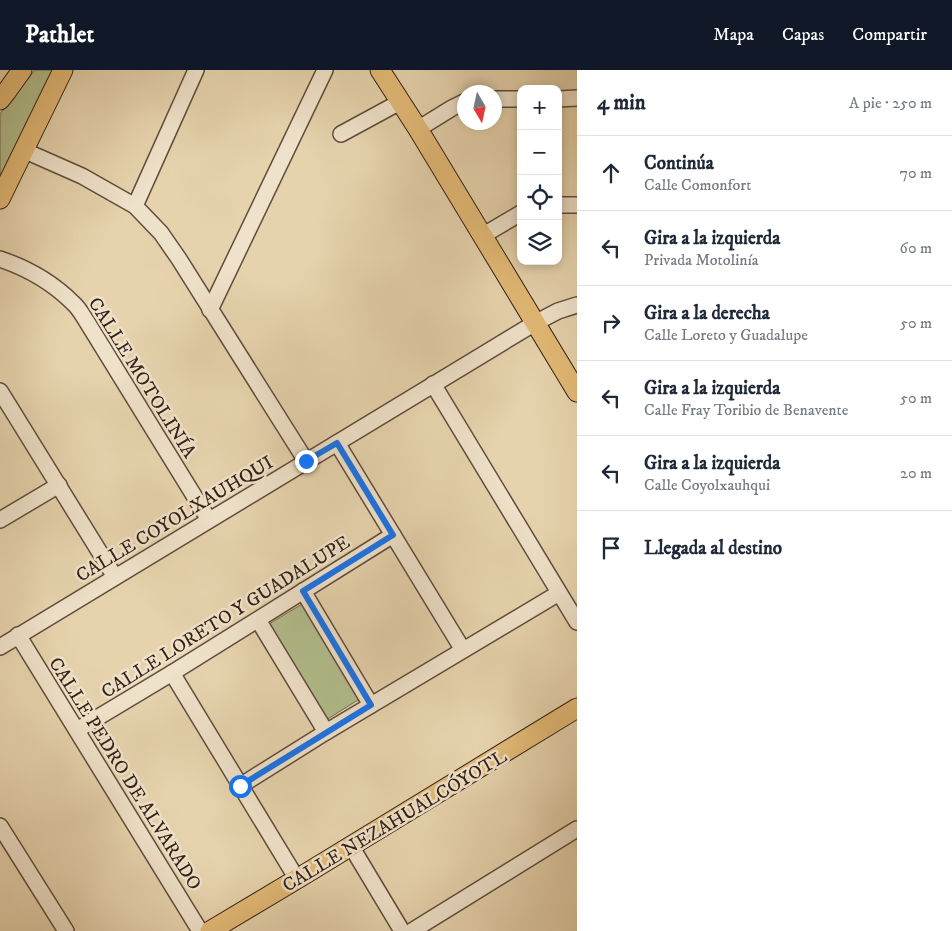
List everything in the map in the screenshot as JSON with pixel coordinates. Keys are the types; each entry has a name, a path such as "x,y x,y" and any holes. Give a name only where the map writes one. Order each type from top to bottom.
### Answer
{"main road":[{"path":"2,92 22,70"},
{"path":"0,199 63,70"},
{"path":"380,70 418,129 577,392"},
{"name":"CALLE NEZAHUALCÓYOTL","path":"210,931 297,880 577,708"}],"street":[{"path":"135,206 196,70"},
{"path":"210,310 325,70"},
{"path":"562,98 577,98"},
{"path":"502,99 517,99"},
{"path":"341,134 400,102"},
{"path":"418,129 457,106"},
{"path":"23,150 82,176 135,206 161,233 306,461"},
{"path":"562,205 577,205"},
{"path":"482,236 517,215"},
{"name":"CALLE MOTOLINÍA","path":"0,259 46,281 75,304 209,520"},
{"name":"CALLE COYOLXAUHQUI","path":"0,647 535,322 558,311 577,305"},
{"path":"433,384 577,622"},
{"path":"0,391 115,577"},
{"path":"337,443 464,650"},
{"path":"0,520 59,485"},
{"name":"CALLE LORETO Y GUADALUPE","path":"77,730 393,535"},
{"path":"303,591 371,705"},
{"path":"240,786 326,732 559,593"},
{"path":"258,620 326,732"},
{"name":"CALLE PEDRO DE ALVARADO","path":"18,636 200,931"},
{"path":"172,673 297,880"},
{"path":"0,826 66,931"},
{"path":"412,931 577,829"},
{"path":"351,846 402,931"}],"green space":[{"path":"35,70 57,70 0,184 0,114"},
{"path":"304,603 361,698 326,720 269,624"}],"route":[{"path":"240,786 371,705 303,591 393,535 337,443 306,461"}]}
